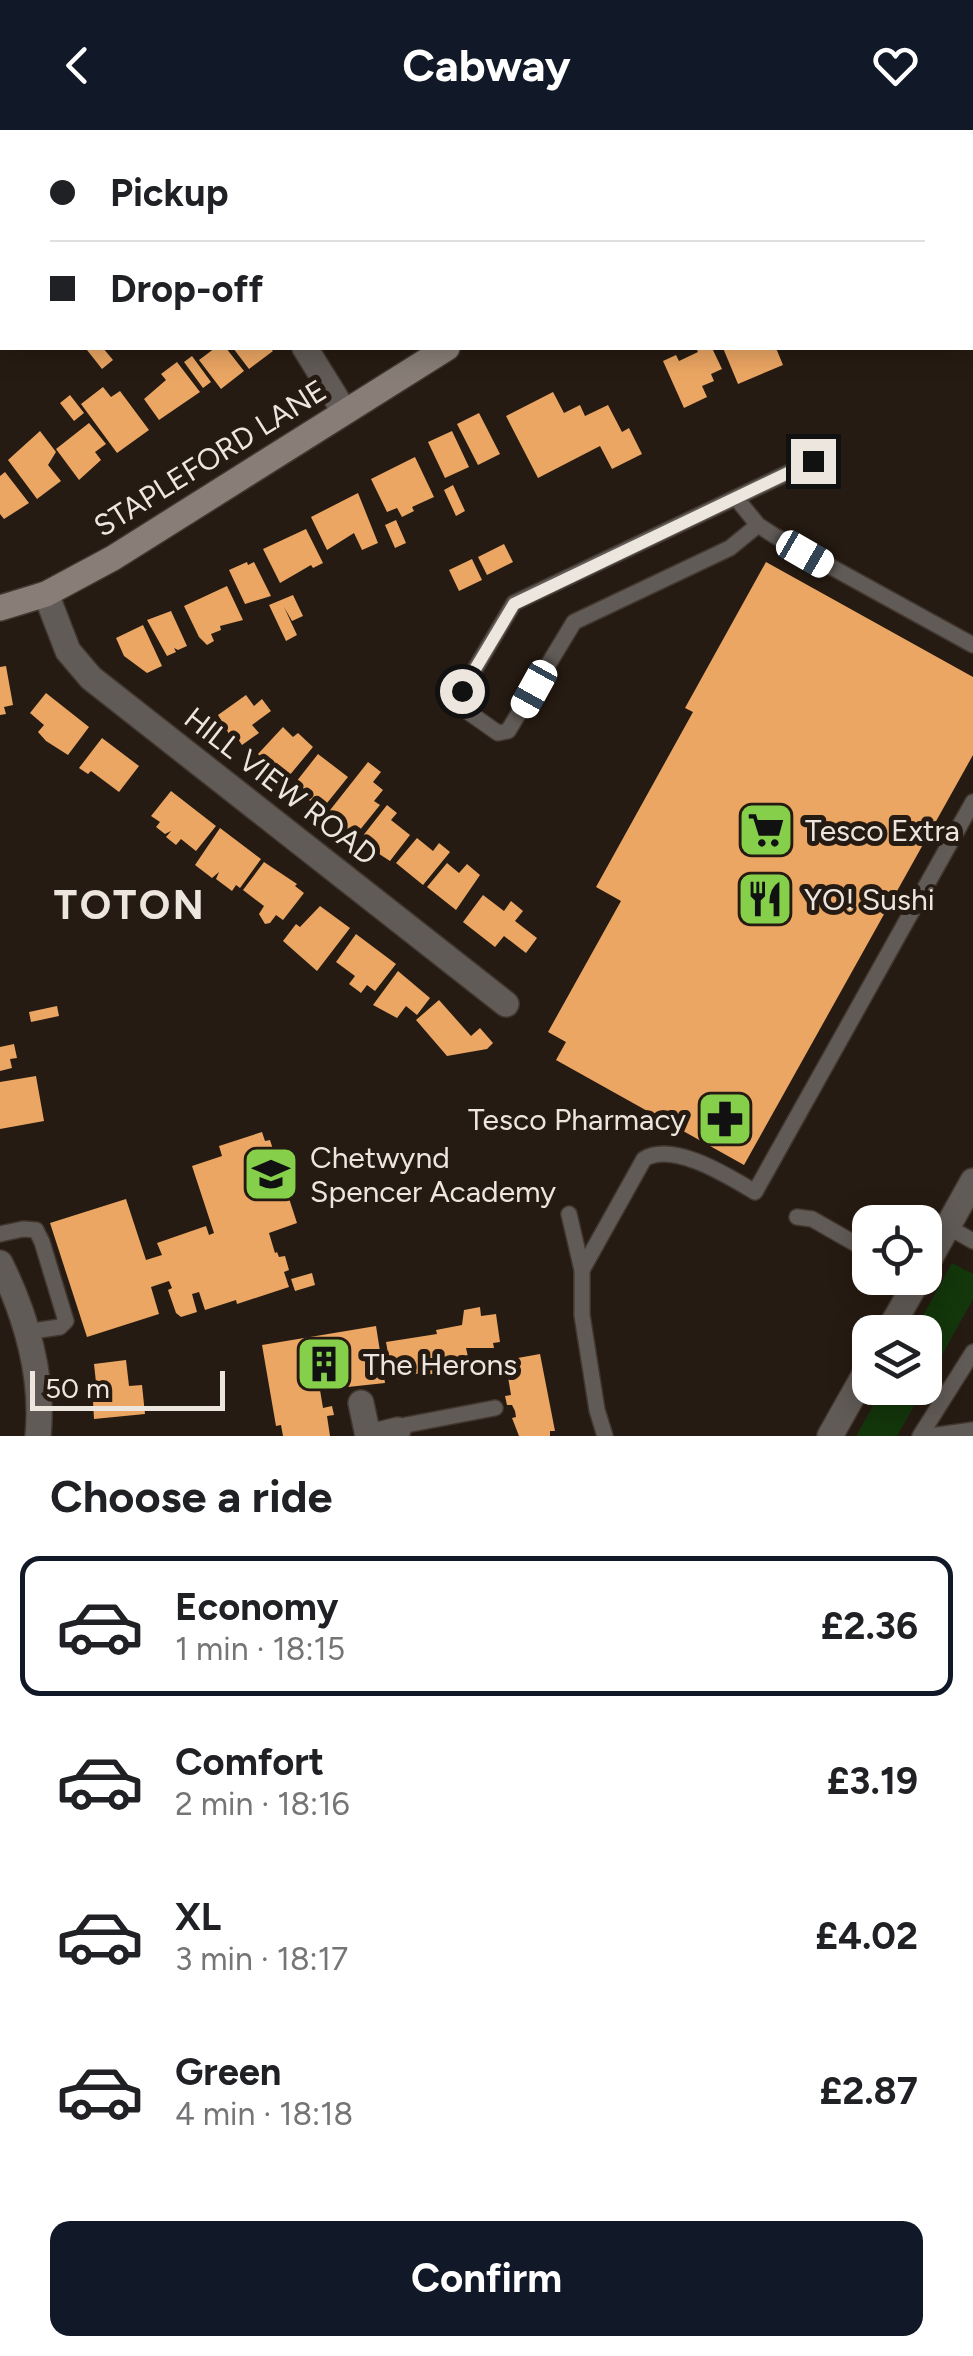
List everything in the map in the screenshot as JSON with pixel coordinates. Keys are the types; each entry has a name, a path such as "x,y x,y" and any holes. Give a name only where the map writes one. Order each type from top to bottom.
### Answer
{"main road":[{"name":"STAPLEFORD LANE","path":"0,608 46,594 113,558 444,350"}],"street":[{"path":"306,350 344,411"},
{"name":"HILL VIEW ROAD","path":"46,594 68,651 91,678 506,1004"},
{"path":"942,1237 973,1181"},
{"path":"0,1263 26,1332 37,1380 38,1436"},
{"path":"830,1436 852,1396"},
{"path":"362,1402 380,1434"}],"lane":[{"path":"758,525 730,548 574,622 508,732 498,733 460,702 462,691 514,604 813,461"},
{"path":"736,498 758,525 973,645"},
{"path":"582,1270 644,1159 654,1153 666,1152 711,1166 756,1192 973,802"},
{"path":"569,1214 582,1270 582,1314 596,1410 605,1436"},
{"path":"797,1217 812,1220 852,1242"},
{"path":"948,1227 973,1241"},
{"path":"0,1234 36,1230 66,1321 60,1328 26,1332"},
{"path":"920,1436 973,1352"},
{"path":"380,1434 406,1425 496,1408"},
{"path":"930,1436 973,1430"}],"green space":[{"path":"952,1263 973,1274 973,1299 942,1355 942,1315 923,1315 934,1295 942,1295 942,1281"},
{"path":"873,1405 914,1405 897,1436 856,1436"}],"building":[{"path":"87,350 105,350 113,360 102,369"},
{"path":"212,350 228,350 244,371 221,389 199,360"},
{"path":"235,350 273,351 249,369"},
{"path":"713,350 722,369 711,374 714,381 702,386 707,397 684,408 663,361 676,355 679,361"},
{"path":"724,350 777,350 783,365 738,384"},
{"path":"192,356 211,382 203,388 184,362"},
{"path":"177,362 200,392 159,420 144,399 166,380 161,374"},
{"path":"103,387 111,397 120,391 149,430 117,453 81,404"},
{"path":"553,392 564,413 580,405 585,416 608,405 622,432 629,428 642,454 612,469 600,446 538,478 506,416"},
{"path":"70,395 84,413 74,421 60,403"},
{"path":"479,413 500,454 478,465 457,424"},
{"path":"89,423 106,444 95,452 101,460 79,480 56,449"},
{"path":"40,431 56,452 48,465 61,481 37,499 8,460"},
{"path":"452,431 469,467 445,478 428,442"},
{"path":"415,457 434,497 412,507 414,511 402,517 397,508 387,512 371,479"},
{"path":"5,472 29,503 4,519 0,514 0,476"},
{"path":"453,485 465,511 456,516 444,490"},
{"path":"358,493 378,543 362,550 354,533 327,550 311,517"},
{"path":"396,520 406,543 395,548 385,525"},
{"path":"306,529 323,563 313,568 311,565 280,583 263,549"},
{"path":"504,544 513,562 487,575 478,557"},
{"path":"472,559 482,580 459,591 449,570"},
{"path":"254,562 271,596 245,604 229,570"},
{"name":"Tesco Extra","path":"766,562 973,677 973,755 744,1165 556,1060 566,1042 548,1032 621,901 596,887 693,712 685,708"},
{"path":"227,586 243,620 220,626 221,630 211,634 214,641 207,645 184,606"},
{"path":"293,595 303,616 292,621 284,607 297,635 286,641 269,605"},
{"path":"171,611 187,646 174,648 176,652 167,656 147,620"},
{"path":"143,625 162,666 147,673 124,656 116,638"},
{"path":"6,666 13,705 4,707 6,714 0,715 0,667"},
{"path":"46,693 89,727 68,755 46,741 38,732 44,725 30,713"},
{"path":"246,695 254,706 262,699 271,711 252,725 259,733 242,745 236,736 232,739 218,715"},
{"path":"283,727 293,737 298,733 313,747 284,782 258,754"},
{"path":"102,738 139,766 119,792 91,771 88,774 79,768"},
{"path":"318,754 348,777 323,808 300,795 304,789 296,782"},
{"path":"368,762 381,772 373,782 383,790 374,801 380,805 355,836 327,814"},
{"path":"171,791 216,826 196,851 181,839 176,845 166,837 171,831 165,834 156,827 160,822 151,816"},
{"path":"387,805 397,813 391,820 410,835 390,861 367,846 370,843 362,837"},
{"path":"220,828 261,859 240,888 236,885 232,891 216,879 219,872 212,878 195,865"},
{"path":"417,838 433,851 439,843 450,852 423,885 396,863"},
{"path":"264,862 304,893 283,920 276,915 265,924 259,914 264,906 243,890"},
{"path":"447,863 459,873 467,864 480,875 456,910 427,887"},
{"path":"483,895 504,911 511,901 523,911 515,921 537,938 526,953 504,936 495,947 463,922"},
{"path":"320,906 350,928 317,971 283,941 296,924 300,927"},
{"path":"356,934 396,964 375,991 367,985 361,993 349,984 355,976 336,962"},
{"path":"398,971 430,998 417,1015 406,1006 397,1018 373,1005"},
{"path":"439,1000 471,1036 480,1028 493,1043 487,1049 447,1056 416,1020"},
{"path":"57,1006 59,1016 31,1022 29,1012"},
{"path":"14,1044 17,1058 10,1059 12,1068 0,1071 0,1047"},
{"path":"36,1076 44,1121 0,1129 0,1082"},
{"path":"262,1132 265,1141 270,1140 297,1223 269,1233 275,1253 285,1256 289,1270 284,1272 289,1287 205,1310 199,1292 192,1294 197,1312 181,1317 168,1290 172,1288 169,1281 151,1287 159,1314 87,1337 50,1223 126,1199 146,1260 162,1255 157,1243 206,1226 209,1235 214,1233 192,1166 222,1156 219,1146"},
{"path":"312,1273 315,1285 295,1291 291,1279"},
{"path":"480,1307 481,1316 496,1314 500,1342 493,1343 494,1348 466,1348 469,1361 459,1363 460,1367 451,1369 450,1364 437,1373 427,1375 426,1371 399,1379 399,1375 392,1376 386,1342 437,1334 436,1330 462,1325 464,1310"},
{"name":"The Herons","path":"376,1326 385,1383 320,1390 323,1408 332,1406 334,1415 327,1416 330,1436 283,1436 281,1425 276,1426 262,1345"},
{"path":"540,1354 555,1431 550,1431 550,1436 519,1436 512,1418 516,1417 515,1411 507,1405 505,1396 511,1395 502,1367 506,1360"},
{"path":"126,1360 129,1386 142,1385 145,1414 94,1419 93,1401 98,1401 94,1364"}],"place":[{"name":"Tesco Extra","path":"766,830"},
{"name":"YO! Sushi","path":"765,899"},
{"name":"Tesco Pharmacy","path":"725,1119"},
{"name":"Chetwynd Spencer Academy","path":"271,1174"},
{"name":"The Herons","path":"324,1364"}],"district":[{"name":"TOTON","path":"130,905"}],"route":[{"path":"462,691 514,604 813,461"}]}
